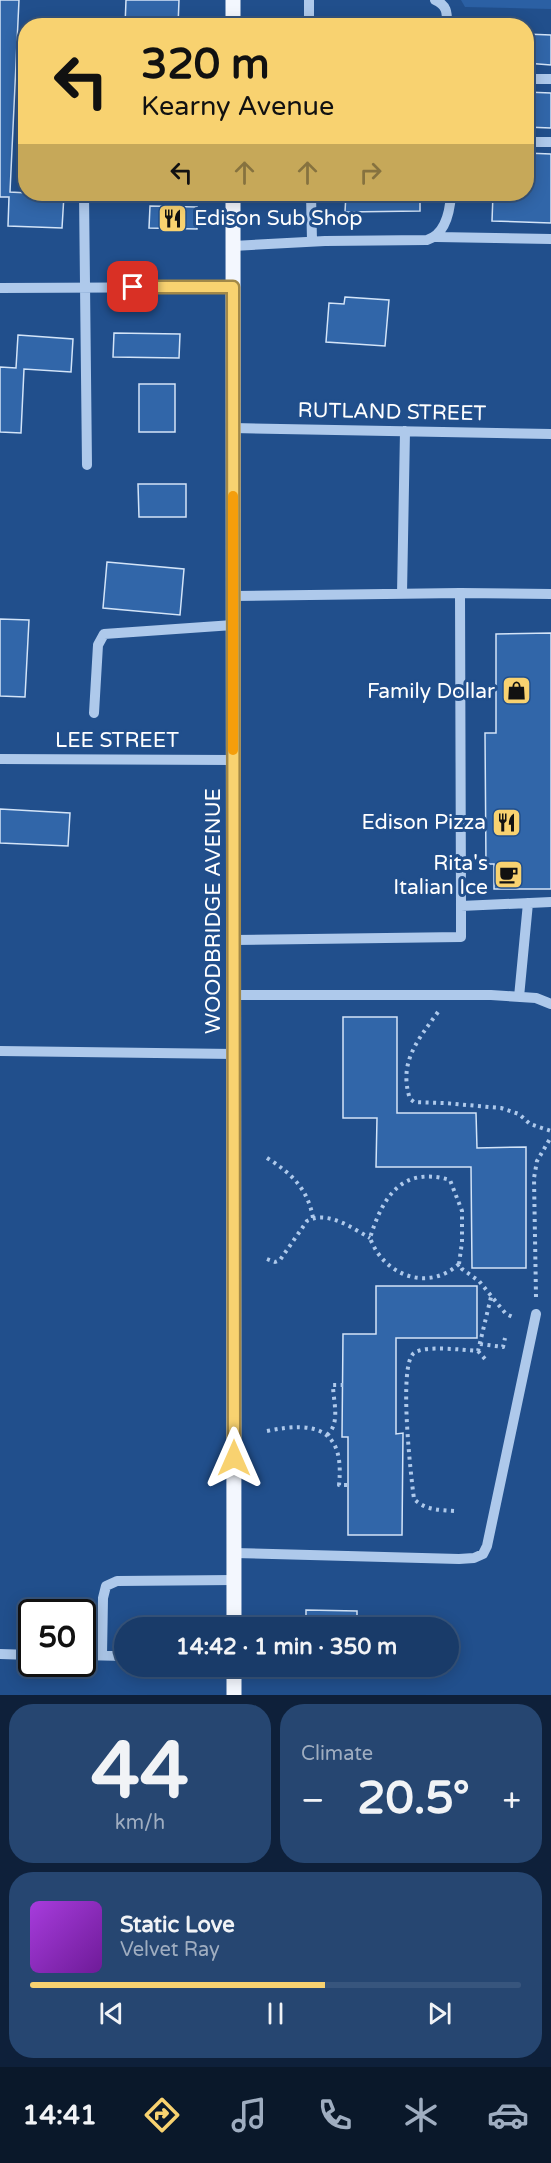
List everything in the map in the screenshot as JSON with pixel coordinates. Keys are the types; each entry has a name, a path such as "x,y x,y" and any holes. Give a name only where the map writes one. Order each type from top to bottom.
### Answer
{"main road":[{"path":"233,0 233,18"},
{"name":"WOODBRIDGE AVENUE","path":"233,201 234,1617"},
{"path":"234,1677 234,1695"}],"street":[{"path":"309,0 309,18"},
{"path":"435,0 443,4 447,10 447,18"},
{"path":"534,79 551,79"},
{"path":"534,142 551,142"},
{"path":"84,201 87,465"},
{"path":"311,201 312,241"},
{"path":"436,237 443,227 451,201"},
{"path":"233,246 312,241 428,240 436,237 551,239"},
{"path":"0,288 233,287"},
{"name":"RUTLAND STREET","path":"233,428 551,434"},
{"path":"402,594 405,431"},
{"path":"234,940 460,937 460,593"},
{"path":"234,596 551,594"},
{"path":"94,713 98,645 104,634 233,625"},
{"name":"LEE STREET","path":"0,759 233,760"},
{"path":"461,906 551,902"},
{"path":"519,997 528,903"},
{"path":"234,995 491,996 536,998 551,1004"},
{"path":"0,1052 234,1054"},
{"path":"234,1553 459,1559 474,1558 483,1554 487,1546 536,1314"},
{"path":"102,1655 103,1598 106,1586 117,1581 234,1580"},
{"path":"0,1654 18,1655"},
{"path":"96,1655 114,1656"}],"path":[{"path":"442,1007 419,1037 409,1056 407,1081 410,1099 414,1102 501,1108 519,1114 530,1124 551,1131"},
{"path":"536,1314 534,1178 537,1161 551,1137"},
{"path":"267,1158 297,1181 309,1200 313,1218"},
{"path":"370,1238 382,1210 399,1185 409,1179 431,1175 450,1180 462,1211 459,1264 462,1269 479,1281 506,1314 515,1318"},
{"path":"267,1259 275,1262 280,1260 307,1221 321,1218 339,1222 370,1238 389,1266 401,1274 413,1277 440,1276 450,1272 459,1264"},
{"path":"478,1351 491,1297"},
{"path":"480,1344 503,1347 505,1338"},
{"path":"454,1511 426,1507 414,1499 408,1438 406,1372 409,1358 414,1352 426,1350 478,1351 485,1359"},
{"path":"327,1435 335,1424 333,1385 343,1385"},
{"path":"267,1431 298,1425 327,1435 335,1443 339,1485 348,1485"}],"shaded area":[{"path":"461,0 551,0 551,9 465,7"}],"building":[{"path":"0,0 19,0 10,192 18,192 18,201 64,201 62,228 8,226 9,197 0,197"},
{"path":"126,0 179,0 178,18 125,18"},
{"path":"534,34 551,35 551,65 534,64"},
{"path":"534,92 551,93 551,128 534,127"},
{"path":"534,153 551,154 551,223 492,221 493,201 534,201"},
{"path":"346,201 420,201 420,211 345,212"},
{"name":"Edison Sub Shop","path":"150,206 197,207 197,229 149,228"},
{"path":"345,297 389,300 385,346 326,342 329,303 344,304"},
{"path":"114,333 180,334 179,358 113,357"},
{"path":"18,335 73,339 71,372 24,369 21,433 0,432 0,367 16,368"},
{"path":"139,384 175,384 175,432 139,432"},
{"path":"138,484 186,484 186,517 139,517"},
{"path":"107,562 184,569 180,615 103,608"},
{"path":"0,619 29,620 25,697 0,696"},
{"path":"551,633 551,889 494,889 494,864 486,864 485,733 496,733 496,634"},
{"path":"0,809 70,813 68,846 0,843"},
{"path":"343,1017 397,1017 397,1113 476,1113 477,1148 526,1147 526,1268 472,1268 471,1167 376,1167 377,1118 343,1118"},
{"path":"376,1286 477,1286 477,1338 396,1338 396,1434 403,1433 402,1535 348,1535 348,1437 342,1437 343,1334 376,1334"},
{"path":"306,1610 357,1611 357,1617 306,1617"}],"slow traffic":[{"path":"233,496 233,750"}],"place":[{"name":"Edison Sub Shop","path":"173,218"},
{"name":"Family Dollar","path":"516,691"},
{"name":"Edison Pizza","path":"507,822"},
{"name":"Rita's Italian Ice","path":"509,875"}],"route":[{"path":"133,287 233,287 234,1458"}]}
